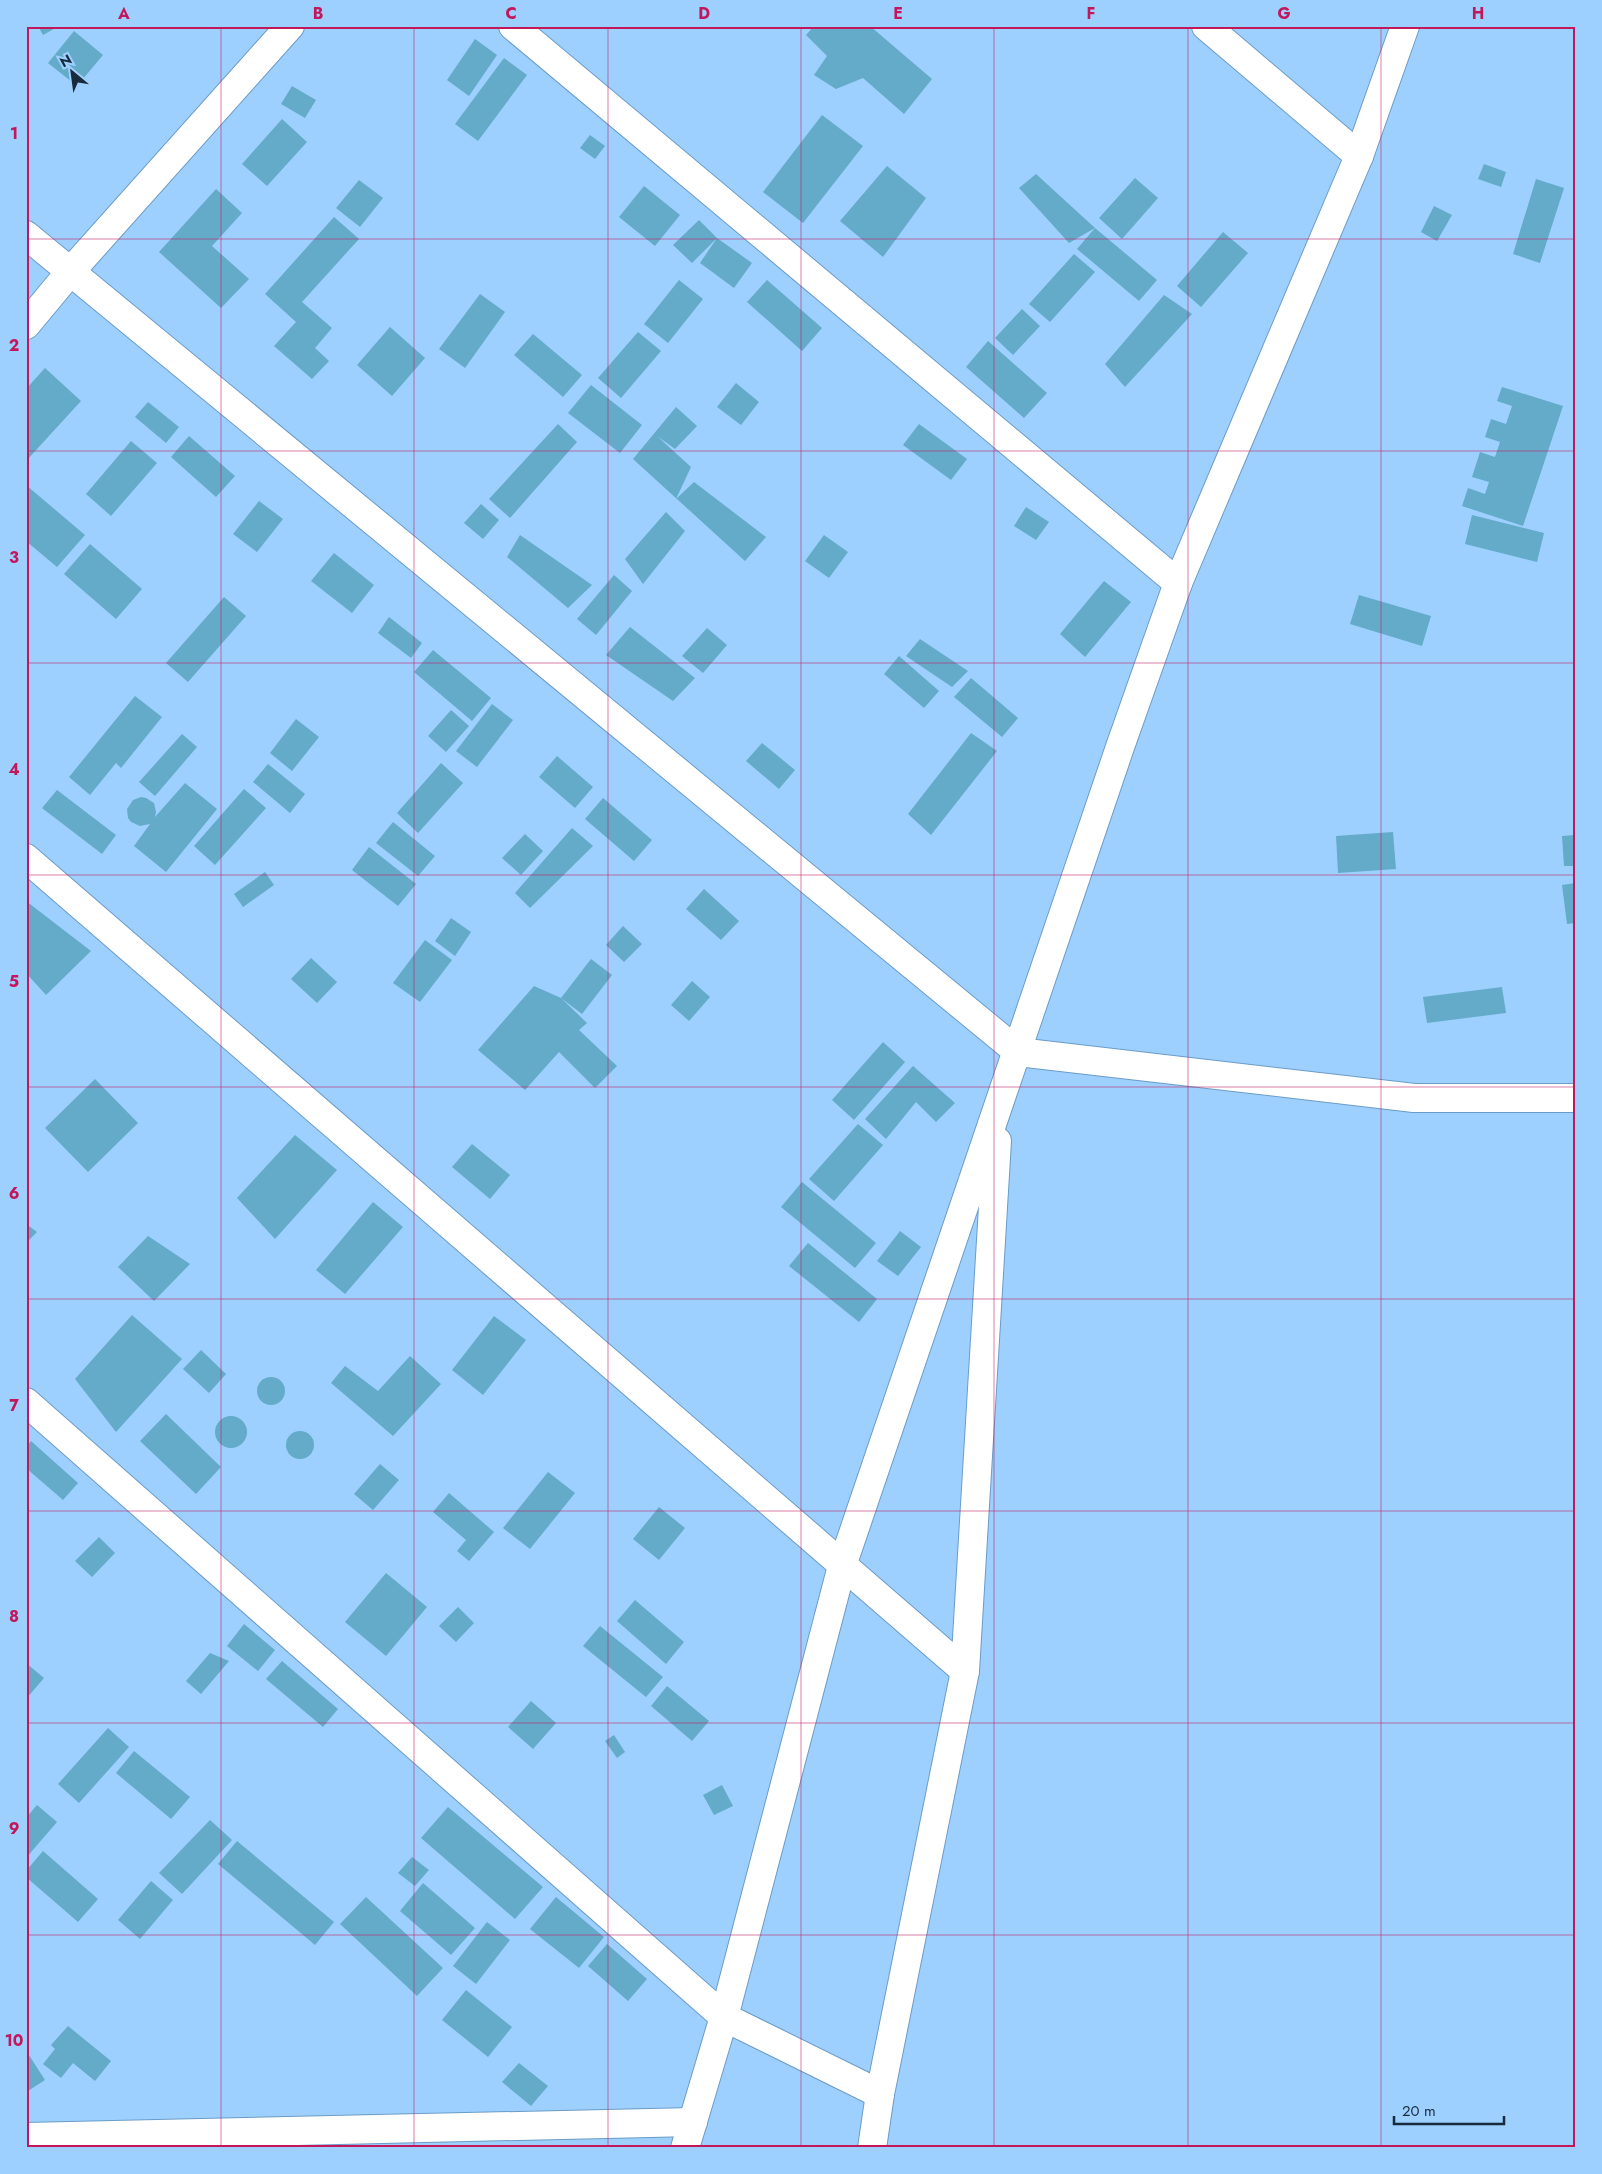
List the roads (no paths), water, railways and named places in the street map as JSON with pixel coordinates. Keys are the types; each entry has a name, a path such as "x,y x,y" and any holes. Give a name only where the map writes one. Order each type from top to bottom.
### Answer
{"street":[{"path":"26,324 70,272 290,26"},
{"path":"513,26 1178,583"},
{"path":"1206,26 1359,156"},
{"path":"26,2136 689,2135 724,2017 842,1566 1120,747 1178,583 1359,156 1405,26"},
{"path":"26,235 1018,1052 1414,1098 1576,1098"},
{"path":"26,858 964,1671"},
{"path":"872,2148 880,2094 964,1671 1000,1105"},
{"path":"26,1402 724,2017 880,2094"}]}
